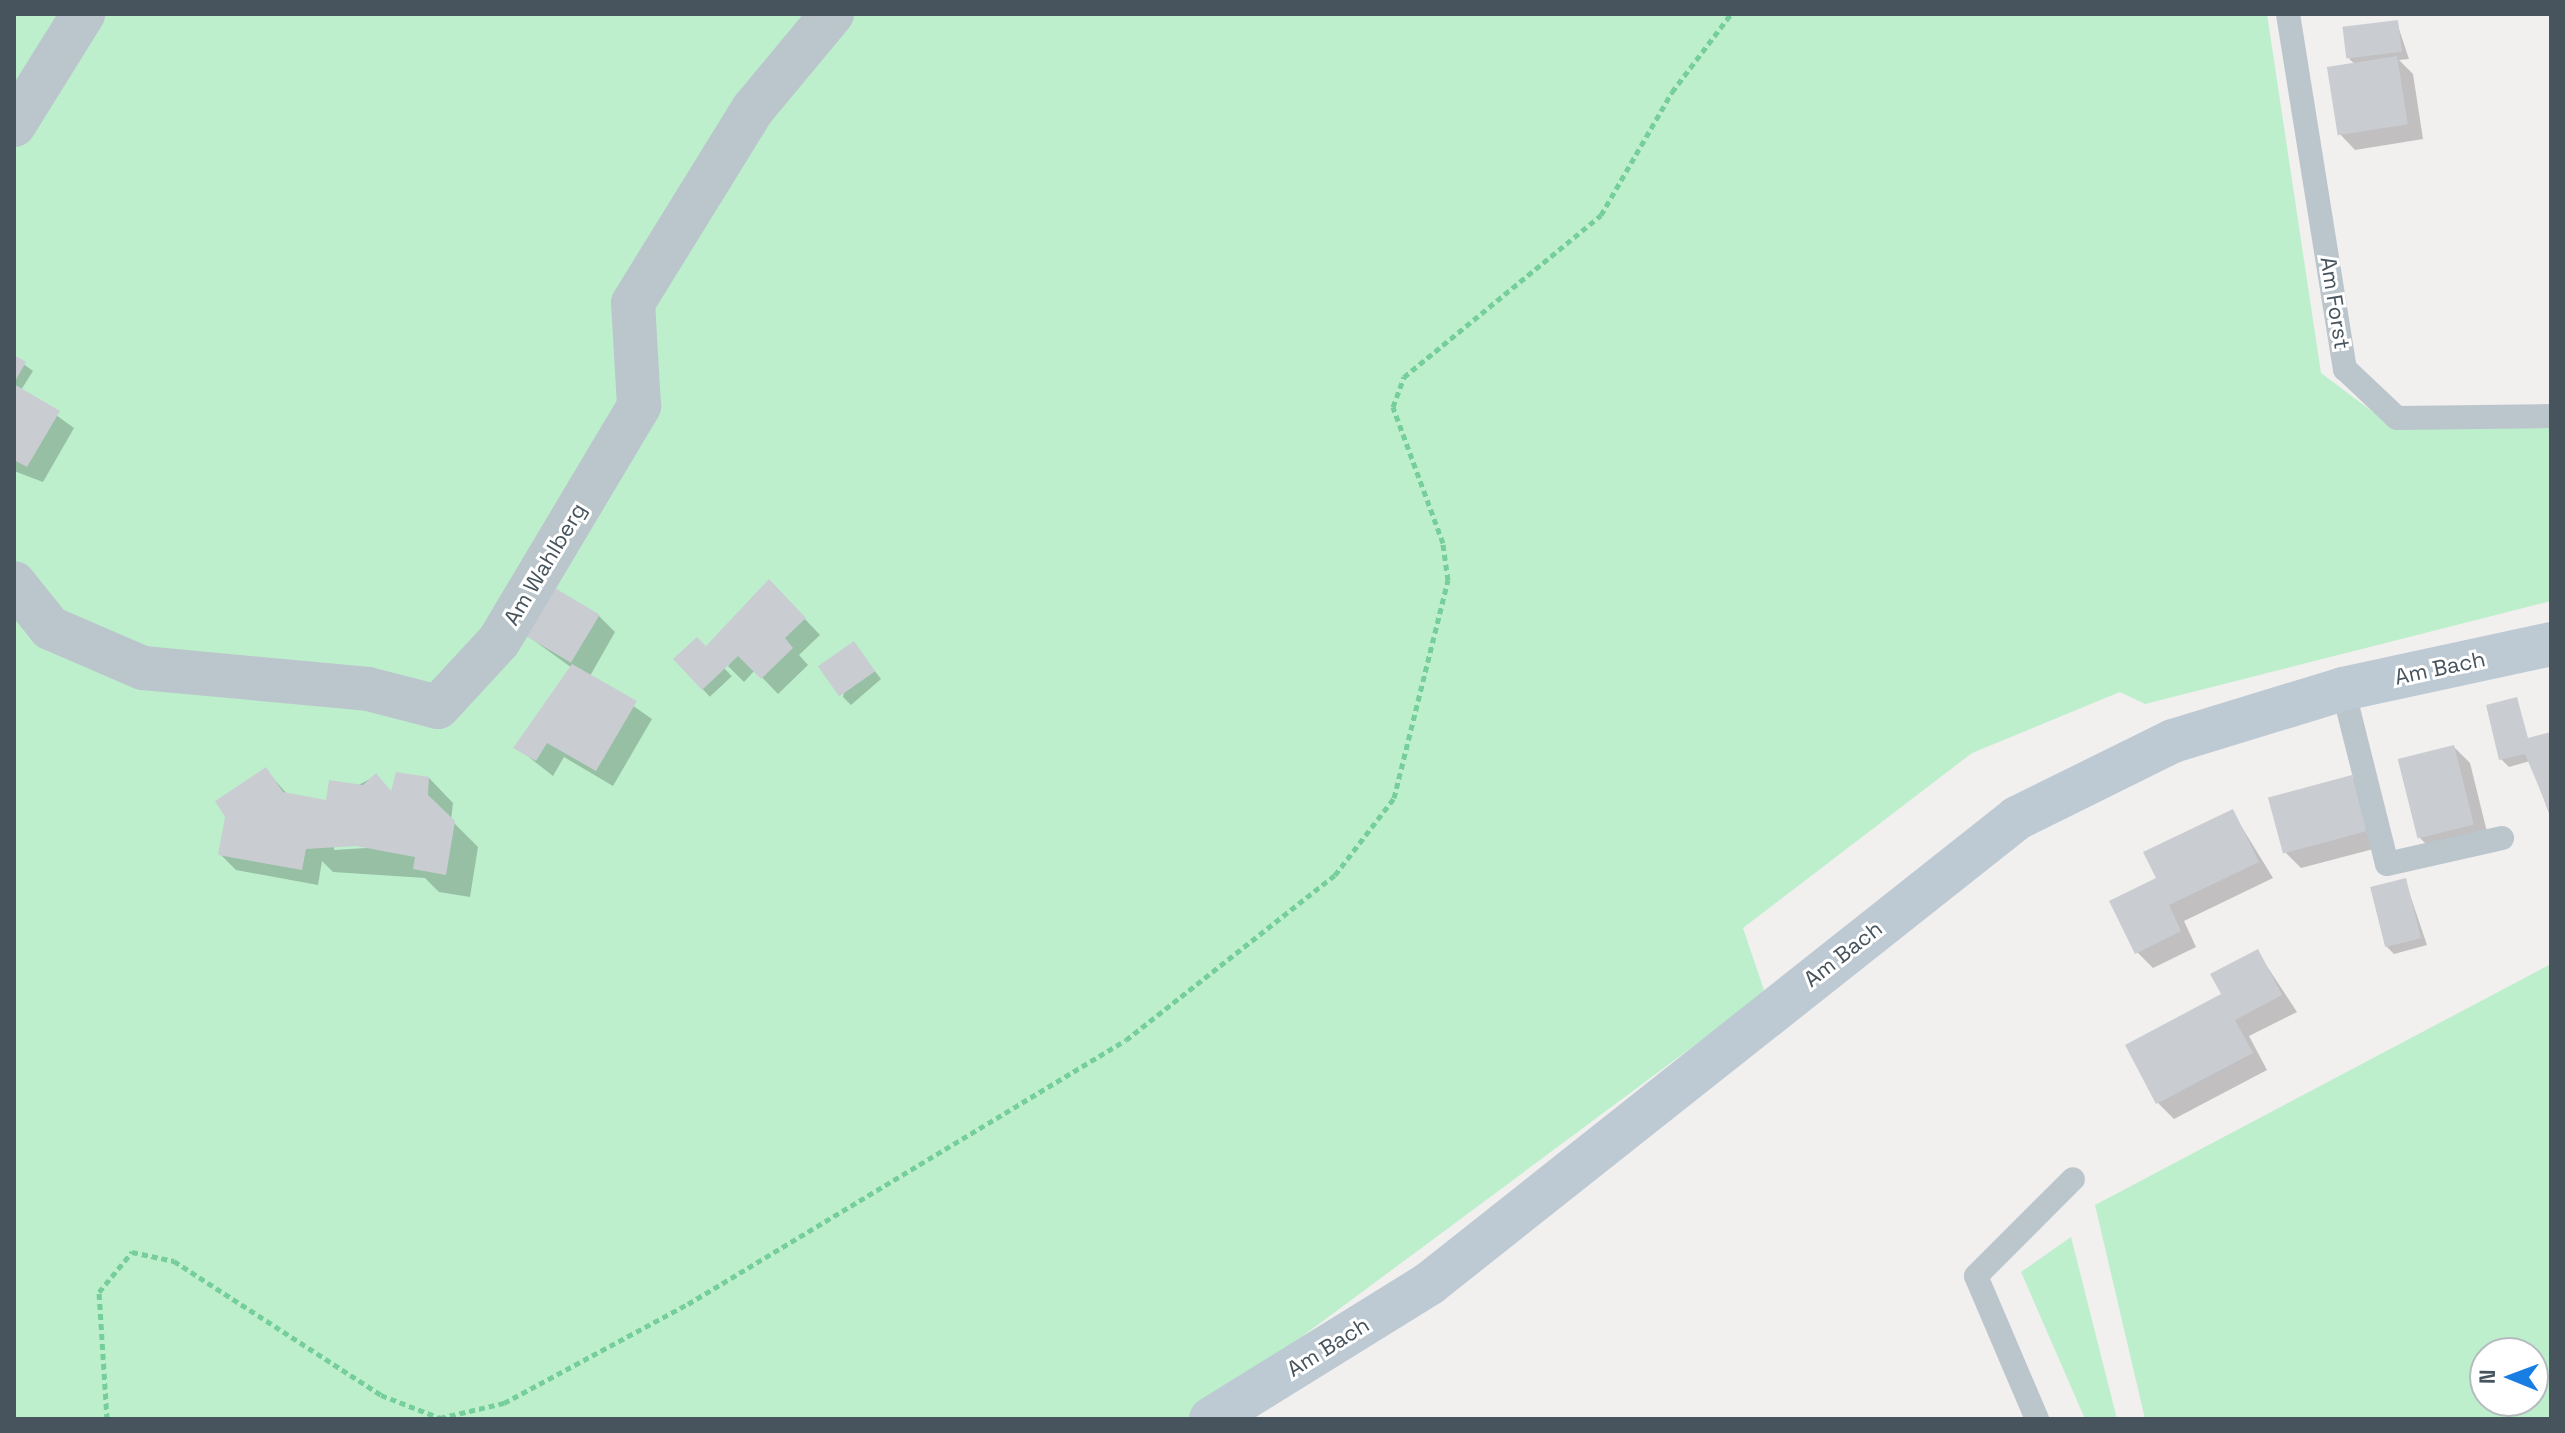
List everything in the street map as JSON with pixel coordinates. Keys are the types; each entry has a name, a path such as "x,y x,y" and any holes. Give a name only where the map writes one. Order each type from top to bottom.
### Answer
{"street":[{"path":"14,125 83,14"},
{"name":"Am Wahlberg","path":"14,583 50,628 143,668 368,689 438,707 499,641 639,406 633,303 753,109 832,14"},
{"name":"Am Bach","path":"1211,1419 1430,1283 2017,818 2173,741 2343,689 2551,644"}],"lane":[{"name":"Am Forst","path":"2288,14 2345,369 2397,418 2551,416"},
{"path":"2343,689 2387,864 2502,838"},
{"path":"2037,1419 1976,1276 2073,1179"}],"path":[{"path":"107,1419 99,1292 132,1252 174,1261 381,1395 440,1418 504,1403 688,1304 1126,1040 1335,875 1394,798 1448,580 1443,543 1393,407 1404,377 1601,215 1672,92 1731,14"}],"green space":[{"path":"14,14 2267,14 2321,373 2385,421 2551,427 2551,601 2145,704 2120,692 1972,753 1743,928 1765,993 1191,1419 14,1419"},
{"path":"2551,964 2551,1419 2145,1419 2095,1205"},
{"path":"2071,1237 2117,1419 2085,1419 2021,1272"}],"building":[{"path":"2398,20 2402,52 2346,59 2342,27"},
{"path":"2397,56 2408,124 2338,135 2327,67"},
{"path":"14,355 26,362 14,383"},
{"path":"14,384 60,411 27,467 14,460"},
{"path":"769,579 806,618 785,638 793,648 761,679 738,656 702,690 673,659 697,637 706,646"},
{"path":"550,585 600,615 571,663 521,633"},
{"path":"854,641 875,671 839,697 818,666"},
{"path":"572,664 637,701 596,771 547,743 536,761 513,748"},
{"path":"2517,697 2528,738 2551,732 2551,816 2525,754 2499,760 2486,705"},
{"path":"2454,745 2474,825 2418,839 2398,759"},
{"path":"266,767 283,792 326,800 329,780 363,785 376,773 391,791 396,772 429,777 428,795 455,821 446,875 413,869 415,857 356,846 306,849 302,870 218,855 225,817 215,801"},
{"path":"2352,775 2367,831 2283,854 2268,798"},
{"path":"2233,809 2259,862 2169,905 2181,931 2135,954 2109,901 2156,878 2143,852"},
{"path":"2406,878 2421,938 2385,947 2370,887"},
{"path":"2258,949 2282,995 2235,1020 2253,1053 2156,1104 2125,1045 2221,994 2210,974"}]}
